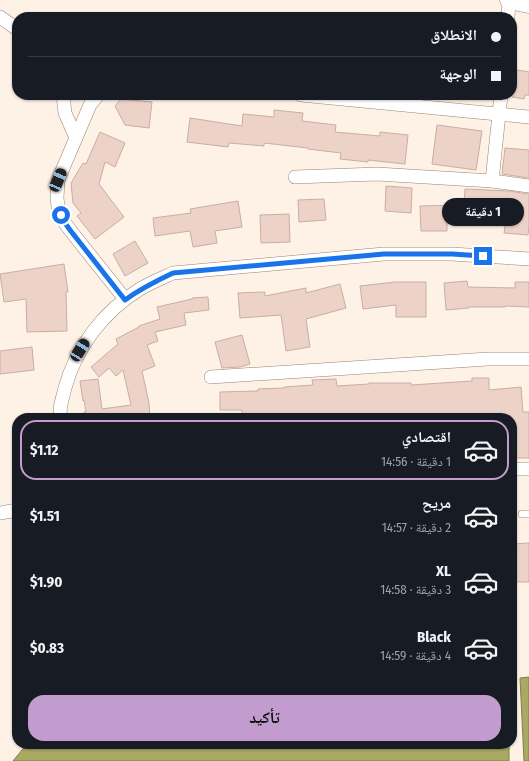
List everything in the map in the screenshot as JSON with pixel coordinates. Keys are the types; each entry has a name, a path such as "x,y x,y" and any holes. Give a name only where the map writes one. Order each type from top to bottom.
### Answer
{"main road":[{"path":"509,0 529,4"}],"street":[{"path":"508,12 509,0"},
{"path":"0,17 12,25"},
{"path":"64,100 65,113 76,138"},
{"path":"94,100 90,105 58,180 58,206 65,223 125,300"},
{"path":"353,100 529,117"},
{"path":"492,182 501,100"},
{"path":"295,177 377,174 529,186"},
{"path":"60,413 67,381 73,365 80,350 100,323 112,310 140,289 173,273 384,254 452,254 529,259"},
{"path":"211,377 488,359 529,359"},
{"path":"517,469 529,469"},
{"path":"0,513 12,511"}],"shaded area":[{"path":"529,677 529,761 524,761 520,678"},
{"path":"23,749 509,749 509,761 13,761"}],"building":[{"path":"517,70 529,72 529,95 525,95 524,99 517,98"},
{"path":"120,100 152,102 149,128 125,125 115,106"},
{"path":"274,110 303,113 302,121 336,125 335,132 380,136 380,132 408,135 405,164 340,159 341,153 264,143 264,146 229,143 228,147 187,142 190,118 242,126 243,114 274,117"},
{"path":"437,125 482,131 476,170 432,164"},
{"path":"100,132 125,143 115,167 105,162 99,184 124,217 95,239 77,216 81,213 73,203 71,183 83,163 86,164"},
{"path":"505,148 529,150 529,178 502,174"},
{"path":"386,186 412,188 411,213 385,211"},
{"path":"465,189 509,191 529,194 528,235 504,233 506,220 447,217 447,231 421,231 420,206 464,205"},
{"path":"324,199 326,220 299,222 298,200"},
{"path":"238,201 242,227 215,231 217,243 193,247 190,231 155,236 153,218 191,213 190,209"},
{"path":"289,214 290,242 261,243 260,215"},
{"path":"135,241 148,263 125,276 113,254"},
{"path":"64,264 68,292 66,292 67,331 27,332 26,299 4,302 0,274"},
{"path":"467,281 468,287 515,288 515,282 529,282 529,307 469,307 446,310 444,283"},
{"path":"395,282 426,282 426,317 396,317 396,305 363,309 360,286"},
{"path":"340,284 346,308 306,319 310,347 286,351 281,315 240,318 238,293 265,292 265,296 306,288 306,293"},
{"path":"208,297 209,310 184,313 186,325 155,332 158,341 147,345 155,366 142,371 150,413 84,413 86,412 80,381 98,379 102,409 131,405 123,370 116,376 109,368 99,377 91,367 118,344 116,339 139,326 160,319 157,307 192,298"},
{"path":"242,335 250,364 240,367 222,368 215,342"},
{"path":"32,347 34,370 0,374 0,351"},
{"path":"472,378 489,378 489,390 521,387 523,412 529,412 529,458 517,458 517,413 242,413 242,410 220,410 220,392 258,391 258,389 313,385 312,380 336,379 337,386 369,383 411,383 411,385 472,381"},
{"path":"529,543 529,582 517,582 517,544"}],"route":[{"path":"61,215 70,230 125,300 140,289 173,273 384,254 452,254 483,256"}]}
